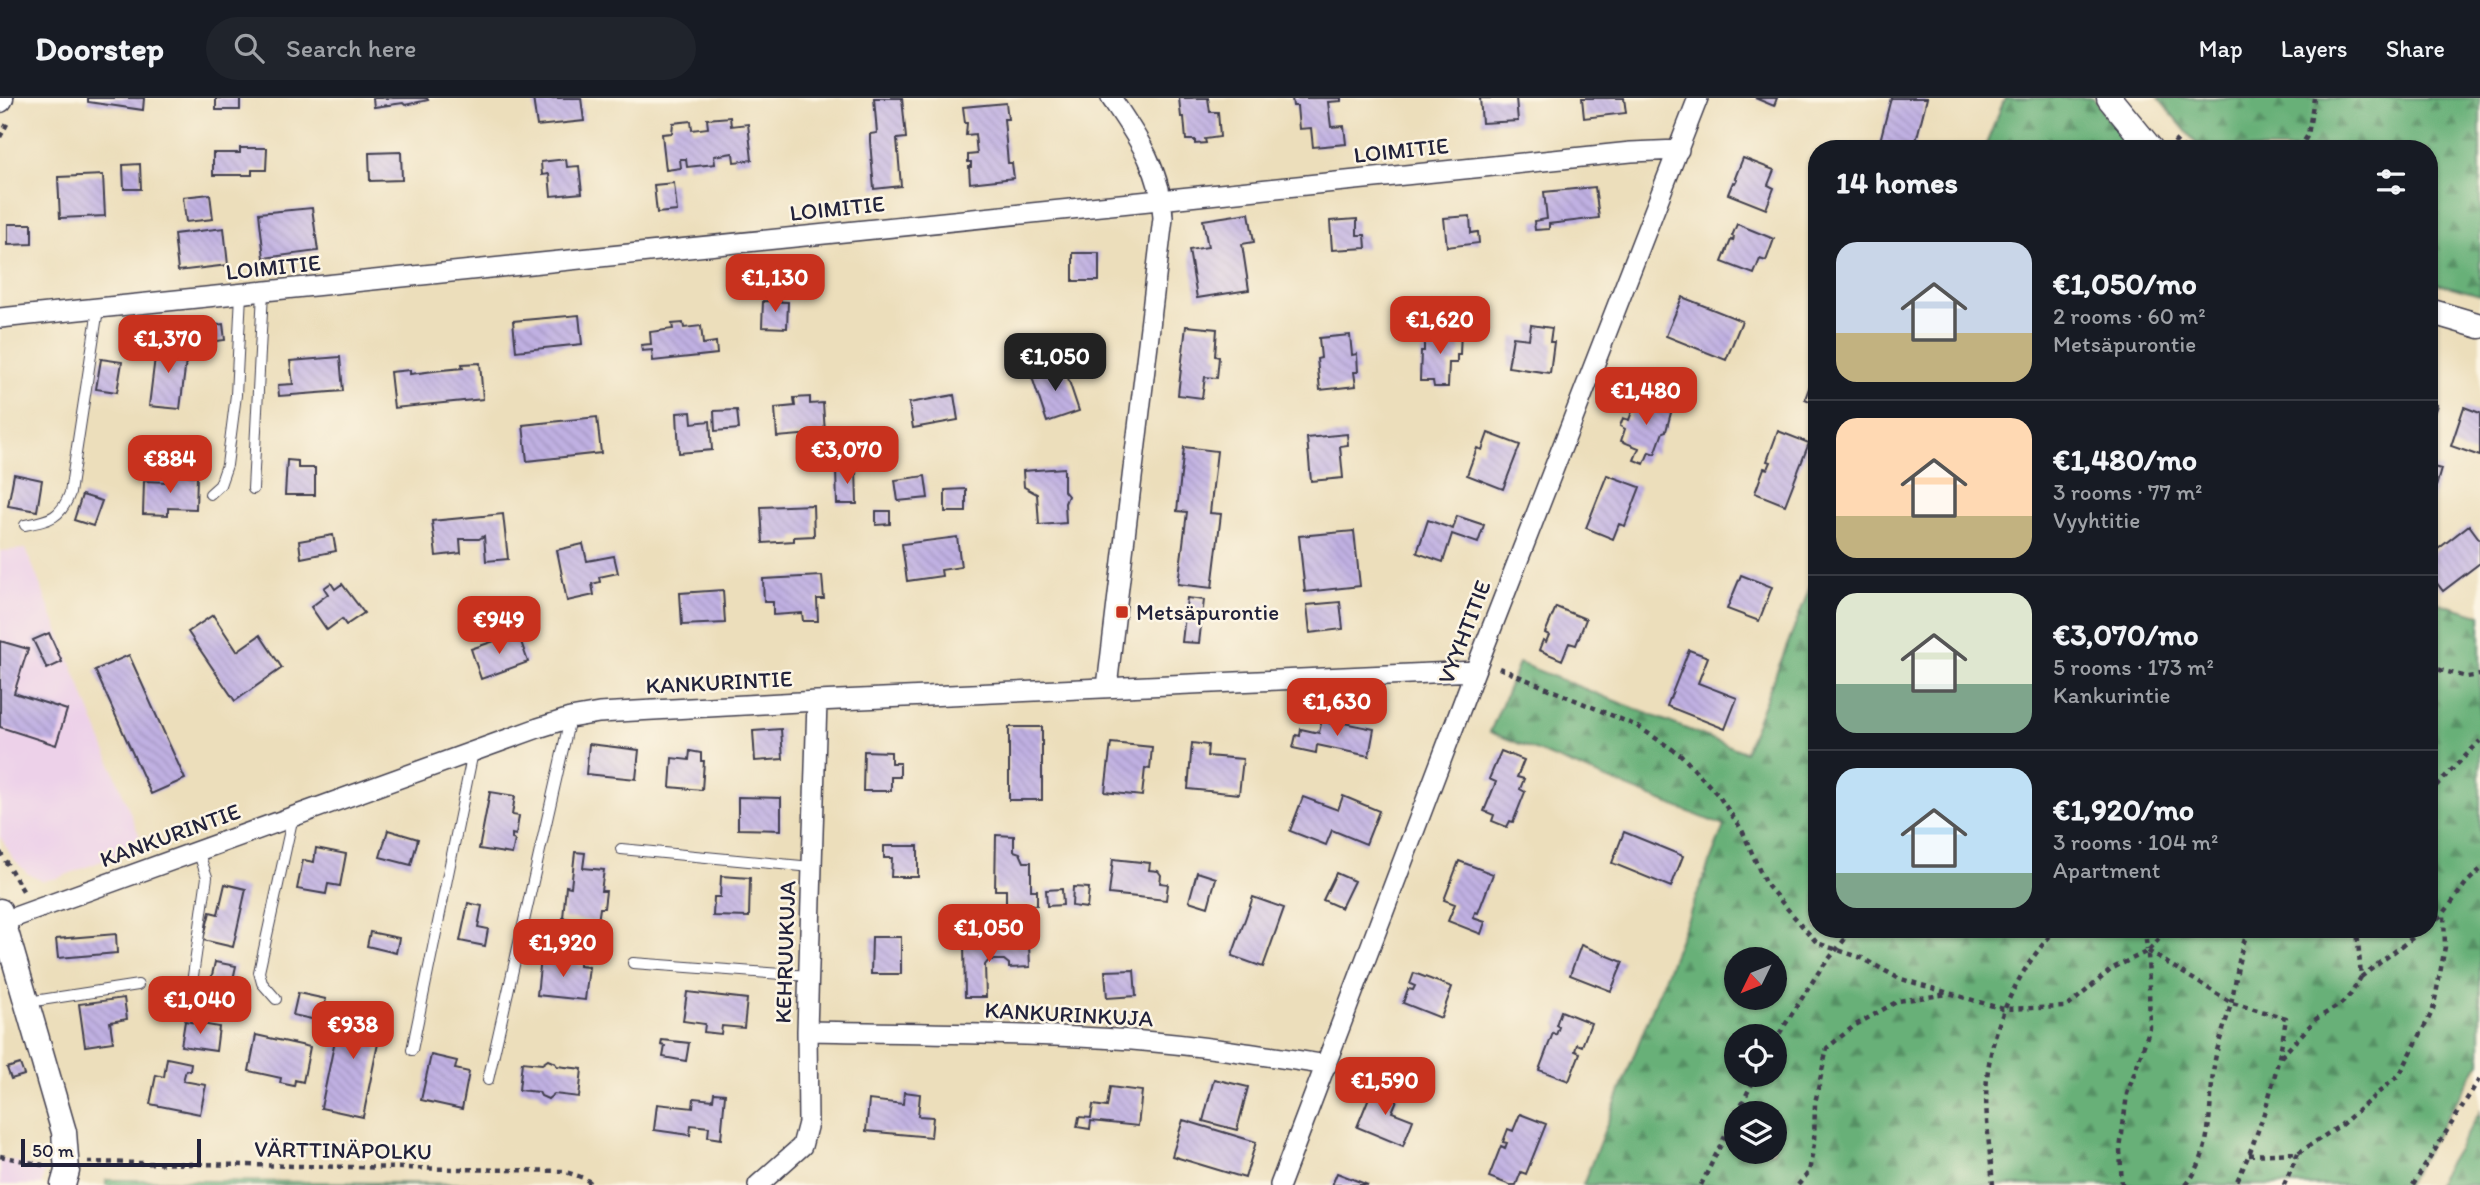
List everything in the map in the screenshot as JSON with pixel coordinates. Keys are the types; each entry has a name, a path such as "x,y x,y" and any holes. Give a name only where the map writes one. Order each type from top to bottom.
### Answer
{"street":[{"path":"1107,687 1163,218 1163,198 1152,163 1111,98"},
{"name":"VYYHTITIE","path":"1280,1185 1475,671 1698,98"},
{"path":"2116,101 2144,140"},
{"name":"LOIMITIE","path":"0,318 1163,198 1631,152 1679,150"},
{"path":"2438,314 2480,326"},
{"name":"KANKURINTIE","path":"1,917 198,850 473,751 570,718 599,713 1475,671"},
{"name":"KEHRUUKUJA","path":"758,1185 802,1146 808,1123 807,1031 817,701"},
{"path":"1,917 64,1132 67,1171 57,1176"},
{"name":"KANKURINKUJA","path":"807,1031 1048,1035 1234,1050 1327,1065"}],"lane":[{"path":"253,489 263,292"},
{"path":"210,494 220,485 227,465 236,395 241,295"},
{"path":"25,526 46,521 58,514 65,506 70,493 98,309"},
{"path":"488,1080 570,718"},
{"path":"412,1050 473,751"},
{"path":"276,999 262,984 259,972 293,816"},
{"path":"621,849 812,867"},
{"path":"192,983 207,877 198,850"},
{"path":"633,963 809,976"},
{"path":"27,1003 138,985"}],"path":[{"path":"2305,140 2314,98"},
{"path":"1501,669 1637,726 1681,755 1718,795 1742,830 1765,883 1808,933"},
{"path":"2438,669 2467,677 2480,675"},
{"path":"2438,784 2480,741"},
{"path":"0,852 23,891"},
{"path":"2438,918 2480,870"},
{"path":"2249,1155 2298,1153 2341,1125 2400,1074 2433,1010 2445,947 2444,914"},
{"path":"1813,938 1817,943 1862,958 1898,978 2003,1009 2067,1007 2113,968 2147,951 2159,938"},
{"path":"1786,1024 1820,970 1846,938"},
{"path":"1993,1185 1987,1078 2003,1009 2035,952 2048,938"},
{"path":"2122,1185 2120,1150 2127,1094 2150,1028 2146,938"},
{"path":"2186,1185 2205,1153 2214,1062 2232,1003 2245,938"},
{"path":"2358,938 2361,977"},
{"path":"2280,1058 2316,1019 2341,1004 2361,977 2412,938"},
{"path":"2147,951 2232,1003 2286,1018 2280,1058 2249,1155 2235,1185"},
{"path":"1798,1185 1809,1172 1814,1144 1815,1103 1827,1048 1854,1026 1898,1001 1951,994"},
{"path":"2413,1185 2480,1077"},
{"path":"1701,1185 1724,1138"},
{"path":"2284,1185 2298,1153"},
{"path":"0,1156 57,1176"},
{"name":"VÄRTTINÄPOLKU","path":"87,1162 563,1171 584,1178 594,1185"}],"shaded area":[{"path":"26,549 143,845 58,878 42,881 27,873 12,857 0,836 0,551"},
{"path":"0,1160 14,1161 44,1171 42,1185 0,1185"}],"green space":[{"path":"2005,98 2093,98 2127,140 1988,140"},
{"path":"2158,98 2480,98 2480,295 2438,283 2438,140 2193,140"},
{"path":"1808,592 1808,938 2438,938 2438,603 2480,615 2480,1062 2406,1185 1583,1185 1724,826 1490,732 1519,663 1745,752"},
{"path":"2480,1112 2480,1185 2435,1185"},
{"path":"106,1180 492,1184 492,1185 106,1185"}],"building":[{"path":"88,98 144,98 143,110 88,102"},
{"path":"216,98 240,98 240,110 216,110"},
{"path":"373,98 427,98 428,100 374,107"},
{"path":"533,98 581,98 584,121 537,126"},
{"path":"874,98 902,98 906,138 897,139 901,186 874,189 870,134 877,133"},
{"path":"1179,98 1208,98 1210,112 1218,112 1220,137 1205,139 1206,143 1195,144 1195,140 1186,140"},
{"path":"1292,98 1341,98 1341,101 1328,102 1331,127 1344,126 1346,144 1313,147 1311,128 1299,129 1297,106 1293,106"},
{"path":"1480,98 1516,98 1518,121 1482,123"},
{"path":"1582,98 1624,98 1626,113 1584,118"},
{"path":"1755,98 1777,98 1774,106"},
{"path":"1891,98 1927,98 1916,140 1880,140"},
{"path":"1006,103 1008,119 1004,119 1008,163 1012,163 1014,178 970,183 971,162 968,162 968,155 977,154 975,134 966,135 967,123 963,107"},
{"path":"730,117 731,126 748,124 752,160 734,162 733,153 714,156 715,164 687,167 686,159 680,159 681,168 666,170 662,134 672,133 673,123 691,121 692,130 708,128 707,119"},
{"path":"240,148 267,148 266,170 252,170 252,175 213,175 213,153 240,153"},
{"path":"401,152 402,180 370,181 369,153"},
{"path":"1743,158 1774,170 1768,185 1774,188 1766,209 1728,194 1737,179 1735,178"},
{"path":"566,159 567,167 579,166 582,193 551,196 549,174 542,175 541,162"},
{"path":"140,164 141,189 124,189 123,165"},
{"path":"103,175 105,216 60,218 58,177"},
{"path":"674,183 677,211 657,213 654,185"},
{"path":"1595,187 1599,218 1549,224 1549,229 1535,230 1534,221 1547,219 1544,192"},
{"path":"210,194 213,219 186,222 183,197"},
{"path":"312,208 318,251 264,258 259,213"},
{"path":"1249,213 1254,242 1242,244 1249,290 1197,298 1189,250 1208,247 1203,220"},
{"path":"1470,216 1471,233 1478,232 1479,243 1447,247 1444,218"},
{"path":"1357,219 1357,235 1365,235 1366,248 1332,250 1330,221"},
{"path":"8,224 32,224 32,244 8,245"},
{"path":"1737,224 1774,239 1766,261 1760,259 1754,274 1722,262 1731,240 1733,241 1732,236"},
{"path":"224,228 228,265 178,271 174,234"},
{"path":"1073,253 1099,253 1099,281 1073,281"},
{"path":"1682,297 1742,321 1726,360 1666,336"},
{"path":"763,301 788,302 787,328 762,327"},
{"path":"579,315 582,344 516,351 513,321"},
{"path":"683,323 684,328 701,326 703,344 716,342 717,354 653,361 652,350 642,351 641,345 651,344 650,332 673,329 672,324"},
{"path":"223,324 225,340 193,344 191,328"},
{"path":"1531,325 1552,328 1550,342 1554,342 1550,373 1508,367 1513,337 1529,339"},
{"path":"1186,326 1217,329 1217,378 1205,377 1202,398 1178,395"},
{"path":"1438,328 1461,329 1460,355 1457,355 1457,363 1449,363 1448,387 1434,387 1433,381 1420,381 1424,334 1438,335"},
{"path":"1350,335 1352,355 1357,354 1358,372 1354,372 1356,386 1320,390 1317,359 1321,358 1319,338"},
{"path":"157,341 188,345 180,409 149,406"},
{"path":"340,357 343,391 279,396 278,385 293,384 290,361"},
{"path":"101,359 122,362 117,392 96,389"},
{"path":"480,363 483,399 394,408 390,372 410,370 410,374 463,368 462,364"},
{"path":"1063,363 1079,411 1047,422 1031,374"},
{"path":"954,395 958,420 913,428 909,403"},
{"path":"1638,395 1672,409 1666,431 1663,432 1655,454 1649,452 1644,464 1634,460 1639,448 1621,441 1625,429 1620,426 1623,418 1629,420"},
{"path":"810,397 810,404 823,403 825,433 777,437 775,408 795,406 794,398"},
{"path":"2464,407 2480,413 2480,456 2451,446"},
{"path":"737,410 739,429 715,431 714,411"},
{"path":"691,412 692,423 710,421 712,450 679,453 677,413"},
{"path":"597,417 601,453 527,461 523,425"},
{"path":"1778,431 1808,443 1785,505 1755,493 1764,468 1768,469 1771,462 1767,461"},
{"path":"1488,433 1520,445 1503,489 1467,475 1477,448 1482,450"},
{"path":"1347,434 1348,445 1340,446 1343,478 1311,481 1307,438"},
{"path":"1184,447 1217,451 1210,513 1221,514 1212,588 1178,584 1187,512 1177,511"},
{"path":"287,460 298,461 298,468 315,468 315,495 285,495"},
{"path":"856,468 857,504 837,504 836,469"},
{"path":"1064,468 1064,491 1068,496 1065,503 1066,523 1039,525 1037,494 1024,487 1023,471"},
{"path":"14,474 42,480 37,511 8,506"},
{"path":"168,474 197,476 196,509 168,508 168,515 143,514 144,481 168,482"},
{"path":"1607,475 1640,487 1625,526 1619,524 1613,539 1586,528"},
{"path":"925,476 928,498 898,501 895,480"},
{"path":"966,489 966,512 945,512 945,490"},
{"path":"82,495 102,501 93,526 74,520"},
{"path":"813,505 814,536 794,537 794,541 763,543 761,507"},
{"path":"876,511 890,511 890,524 876,525"},
{"path":"503,514 508,559 486,561 484,536 479,539 460,539 461,553 436,556 432,521"},
{"path":"1457,516 1484,525 1478,543 1452,534 1443,562 1417,553 1428,520 1453,529"},
{"path":"2469,525 2480,540 2480,563 2443,591 2438,585 2438,549"},
{"path":"1354,531 1360,586 1305,592 1299,536"},
{"path":"333,535 336,551 301,558 299,541"},
{"path":"957,537 961,567 941,570 942,576 907,581 902,544"},
{"path":"583,544 587,561 614,556 618,573 599,577 600,582 592,584 594,595 567,601 557,550"},
{"path":"1741,575 1772,587 1759,621 1727,609"},
{"path":"822,576 824,599 817,599 818,621 803,621 802,613 773,615 773,602 764,602 763,579"},
{"path":"331,583 335,589 342,584 364,613 346,625 342,619 327,630 311,607 328,594 324,588"},
{"path":"723,590 725,623 682,625 680,593"},
{"path":"1187,598 1204,600 1199,643 1182,642"},
{"path":"1340,602 1343,629 1310,633 1307,605"},
{"path":"1556,607 1586,619 1576,645 1569,643 1562,660 1539,650 1543,640 1546,642 1549,635 1545,633"},
{"path":"213,615 237,651 260,635 282,668 235,701 188,632"},
{"path":"49,633 62,662 47,669 33,640"},
{"path":"518,633 528,662 481,679 471,649"},
{"path":"0,641 28,649 14,693 67,710 56,745 0,727"},
{"path":"1689,650 1708,657 1698,683 1737,698 1725,729 1667,706"},
{"path":"129,655 185,779 151,794 95,670"},
{"path":"1322,719 1330,720 1329,723 1334,724 1334,721 1374,729 1369,756 1317,745 1316,753 1293,748 1296,735 1300,736 1301,729 1319,733"},
{"path":"1009,727 1042,727 1042,800 1009,800"},
{"path":"781,729 783,759 755,761 753,731"},
{"path":"1111,743 1152,747 1150,769 1145,768 1142,796 1105,792"},
{"path":"1192,743 1208,745 1207,756 1243,759 1239,794 1188,789"},
{"path":"589,744 639,750 636,779 586,774"},
{"path":"690,751 701,753 701,761 704,761 702,790 670,787 672,758 689,760"},
{"path":"864,751 891,752 891,763 900,763 900,777 891,777 891,791 863,791"},
{"path":"1501,751 1524,760 1517,777 1524,779 1520,789 1525,792 1513,822 1510,821 1507,827 1492,821 1494,815 1484,811 1496,782 1489,779"},
{"path":"490,792 515,796 512,815 519,816 516,835 512,834 512,839 515,840 512,854 479,849"},
{"path":"1343,796 1379,811 1366,844 1332,830 1326,845 1290,831 1303,797 1338,810"},
{"path":"738,797 781,798 781,830 738,829"},
{"path":"388,830 418,839 411,865 380,857"},
{"path":"1624,832 1683,856 1671,887 1612,863"},
{"path":"996,835 1014,836 1014,851 1020,853 1024,862 1031,862 1031,890 1037,890 1037,905 1006,905 1006,890 995,890"},
{"path":"884,846 918,846 918,877 891,877 892,858 884,858"},
{"path":"316,848 346,854 340,886 328,884 326,894 297,889 303,860 314,862"},
{"path":"575,852 585,853 583,868 604,870 601,891 606,891 604,908 600,908 598,922 563,918 566,886 571,887"},
{"path":"1113,859 1150,863 1149,870 1158,871 1161,875 1160,883 1168,884 1166,900 1109,894"},
{"path":"1459,861 1493,874 1478,913 1475,912 1473,918 1485,922 1481,934 1448,921 1455,904 1444,900"},
{"path":"1197,872 1216,878 1208,907 1189,901"},
{"path":"1336,873 1354,881 1341,908 1323,900"},
{"path":"721,876 750,878 749,917 713,916 714,897 720,897"},
{"path":"225,884 246,889 233,947 203,940 210,912 218,914"},
{"path":"1073,887 1089,888 1087,908 1072,906"},
{"path":"1062,889 1063,905 1047,906 1046,890"},
{"path":"1253,897 1284,908 1263,967 1232,956"},
{"path":"468,903 482,906 478,927 488,929 485,946 460,941"},
{"path":"370,932 399,938 396,953 367,946"},
{"path":"116,934 117,953 58,958 56,939"},
{"path":"872,937 901,937 901,974 871,974"},
{"path":"985,942 985,947 1029,945 1030,967 1009,968 1009,964 1004,960 989,960 985,965 986,997 965,997 964,943"},
{"path":"1581,945 1623,962 1611,991 1570,975"},
{"path":"541,957 579,961 579,966 589,967 585,1000 537,995"},
{"path":"215,962 236,966 229,998 208,993"},
{"path":"1134,970 1136,996 1107,998 1105,971"},
{"path":"1414,973 1452,987 1441,1018 1403,1003 1408,989 1413,990 1415,986 1410,984"},
{"path":"687,992 747,999 744,1028 722,1026 721,1034 704,1032 705,1024 683,1021"},
{"path":"298,993 326,999 321,1021 293,1015"},
{"path":"124,998 127,1019 110,1022 113,1042 85,1046 79,1004"},
{"path":"342,1006 384,1014 363,1117 321,1108"},
{"path":"1561,1011 1591,1023 1582,1046 1577,1044 1575,1051 1580,1053 1569,1081 1539,1070 1553,1033 1556,1035 1559,1027 1556,1025"},
{"path":"185,1021 219,1027 216,1051 181,1046"},
{"path":"256,1035 310,1047 303,1082 295,1080 294,1086 280,1083 281,1078 249,1071"},
{"path":"662,1040 689,1043 686,1061 663,1057 665,1046 661,1045"},
{"path":"431,1055 457,1061 455,1069 469,1072 462,1109 421,1100"},
{"path":"167,1058 191,1063 190,1071 186,1070 183,1081 206,1085 200,1114 150,1104 156,1075 164,1077"},
{"path":"548,1060 557,1066 582,1069 579,1097 554,1094 548,1099 539,1092 519,1090 522,1062 542,1064"},
{"path":"20,1064 24,1075 11,1079 7,1068"},
{"path":"1214,1079 1248,1087 1237,1130 1203,1121"},
{"path":"1374,1085 1399,1095 1392,1112 1413,1120 1403,1146 1357,1127"},
{"path":"1110,1087 1142,1091 1138,1126 1091,1121 1090,1129 1077,1127 1079,1117 1091,1118 1093,1105 1107,1107"},
{"path":"904,1092 920,1094 918,1116 933,1117 931,1137 866,1131 869,1100 903,1104"},
{"path":"714,1093 725,1094 721,1139 708,1137 709,1127 691,1125 690,1135 654,1130 657,1104 693,1108 694,1098 713,1100"},
{"path":"1520,1114 1546,1124 1526,1174 1521,1172 1516,1185 1510,1185 1489,1177 1501,1146 1505,1148 1507,1143 1503,1142 1508,1129 1513,1131"},
{"path":"1183,1120 1256,1142 1245,1178 1172,1156"},
{"path":"1337,1173 1368,1185 1332,1185"}],"place":[{"name":"Metsäpurontie","path":"1122,612"}]}
